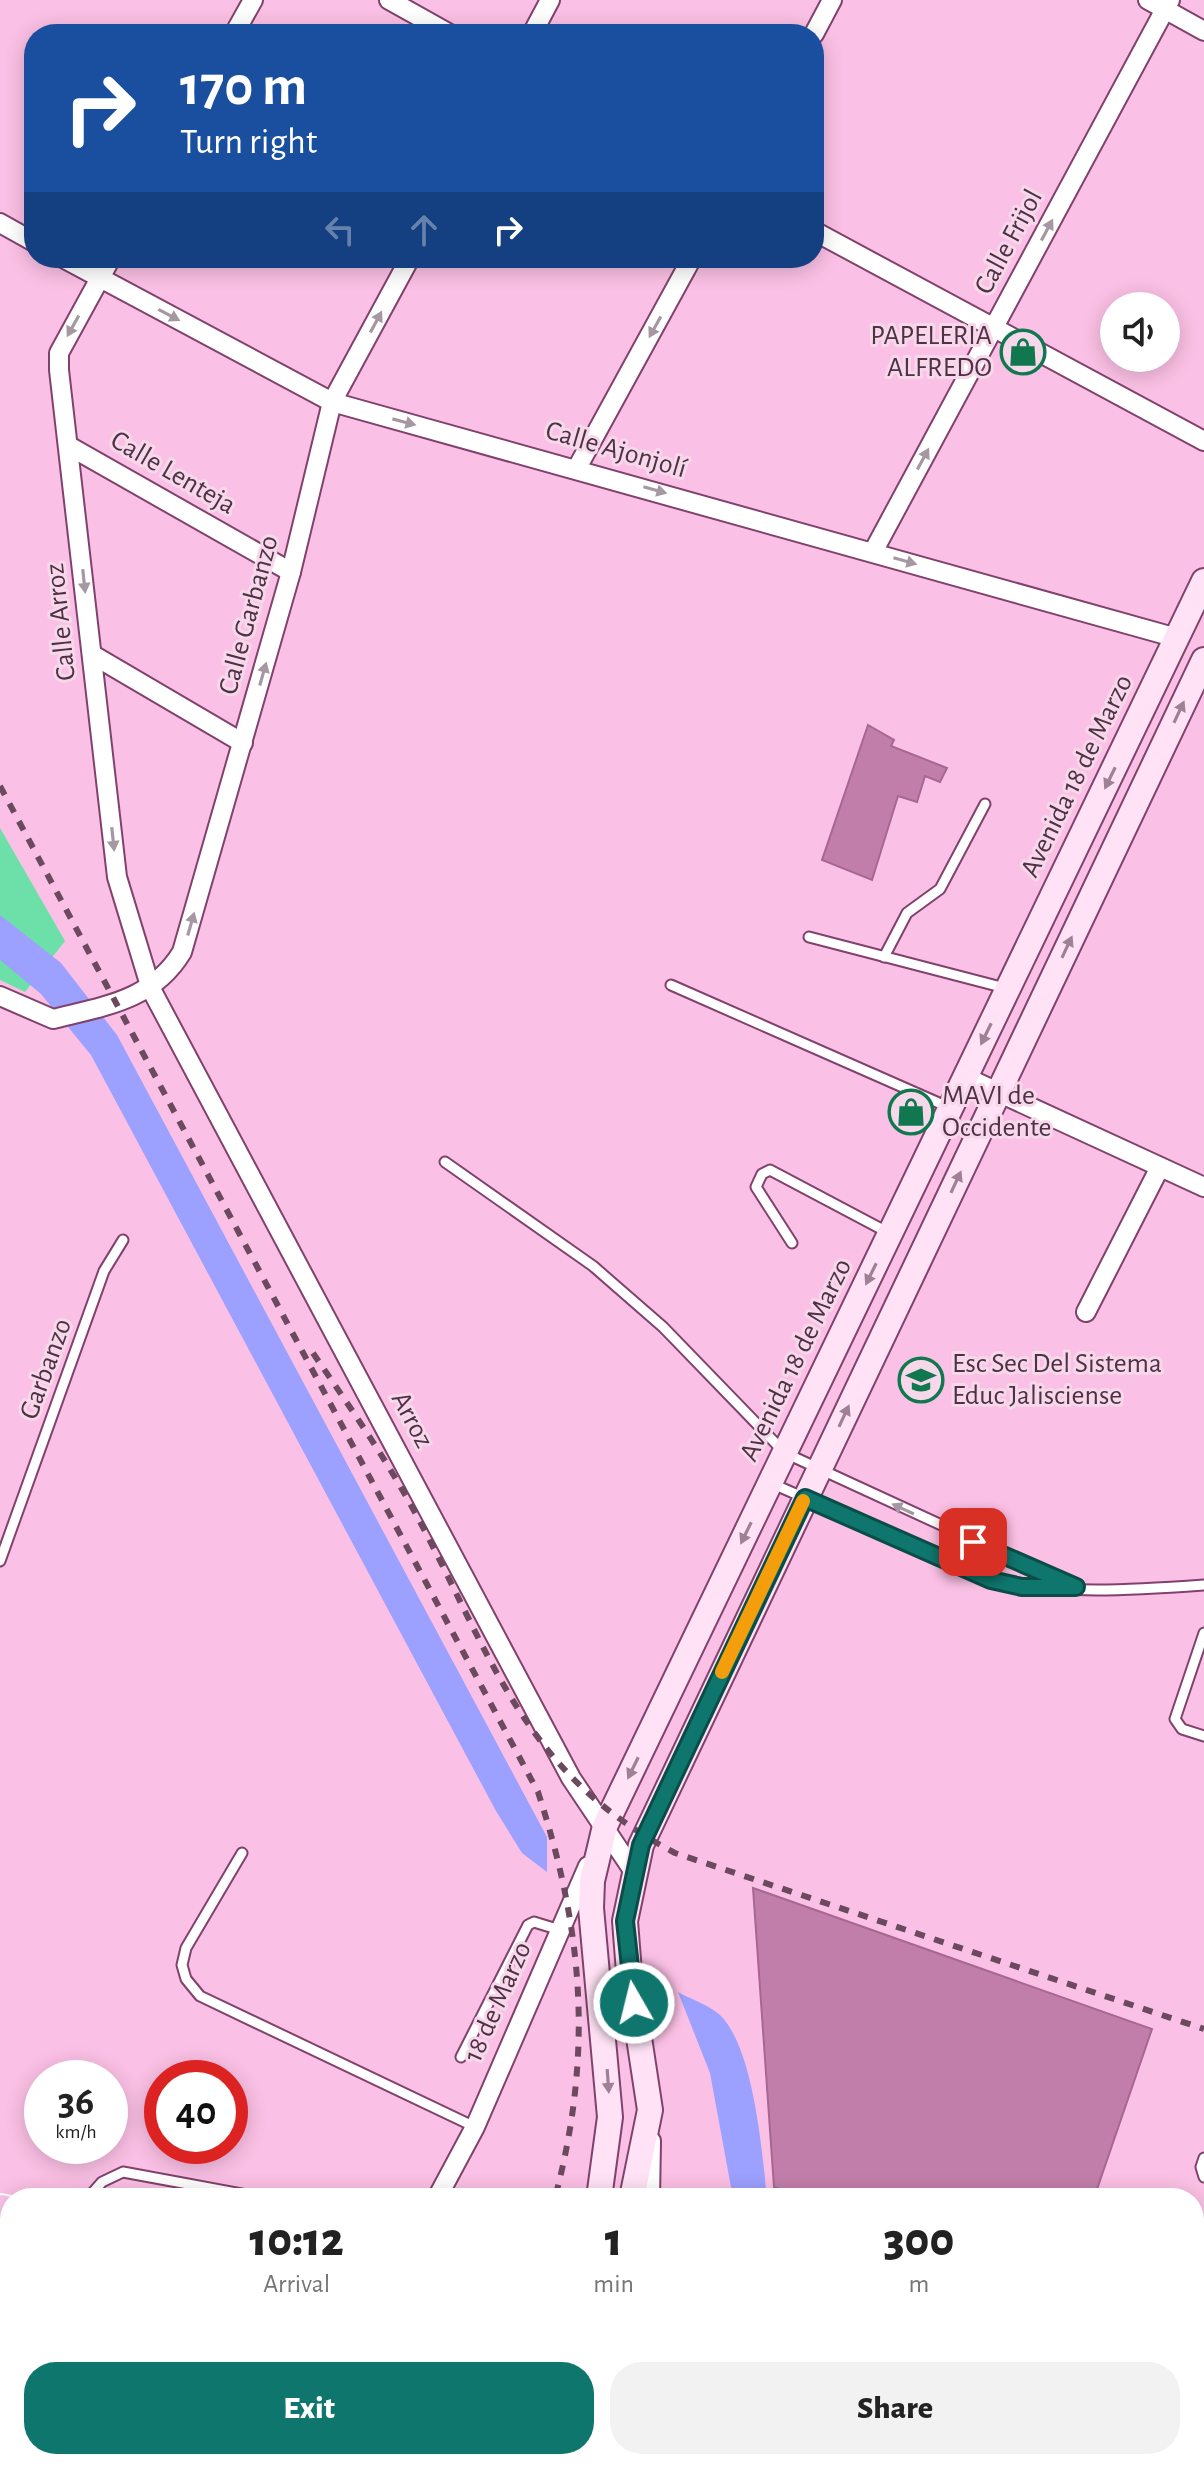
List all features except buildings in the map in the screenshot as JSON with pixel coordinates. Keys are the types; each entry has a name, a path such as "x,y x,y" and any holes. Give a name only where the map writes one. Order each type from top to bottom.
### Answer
{"street":[{"path":"240,24 253,0"},
{"path":"389,0 432,24"},
{"path":"537,24 550,0"},
{"path":"819,24 832,0"},
{"path":"1148,0 1168,5 1204,31"},
{"name":"Calle Frijol","path":"873,552 1168,5"},
{"path":"0,223 24,236"},
{"path":"824,236 1204,441"},
{"name":"Calle Ajonjolí","path":"82,268 332,402 1177,638"},
{"name":"Calle Arroz","path":"106,268 59,353 117,877 151,989"},
{"name":"Calle Garbanzo","path":"151,989 170,971 182,952 291,572 332,402 405,268"},
{"path":"577,468 687,268"},
{"name":"Calle Lenteja","path":"69,446 291,572"},
{"name":"Avenida 18 de Marzo","path":"600,2188 610,2117 591,1908 592,1881 605,1826 1204,581"},
{"path":"93,655 243,743"},
{"path":"650,2188 650,2110 629,1972 625,1921 634,1872 648,1829 1204,660"},
{"path":"0,996 53,1019 112,1004 151,989"},
{"name":"Arroz","path":"151,989 571,1778 634,1872"},
{"path":"965,1077 1204,1187"},
{"path":"1086,1312 1160,1167"},
{"name":"18 de Marzo","path":"442,2188 475,2127 605,1826"},
{"path":"634,2188 650,2110"}],"lane":[{"path":"884,957 907,913 940,889 985,804"},
{"path":"809,937 1008,989"},
{"path":"671,985 951,1108"},
{"path":"445,1162 593,1266 663,1327 785,1453 1076,1587"},
{"path":"792,1243 756,1187 762,1174 770,1170 890,1234"},
{"name":"Garbanzo","path":"0,1561 104,1271 123,1240"},
{"path":"770,1483 991,1580 1022,1587 1131,1591 1204,1585"},
{"path":"1204,1633 1175,1719 1182,1729 1204,1736"},
{"path":"242,1853 186,1948 182,1965 191,1989 249,2022 475,2127"},
{"path":"461,2057 528,1925 534,1922 560,1930"},
{"path":"1204,2158 1201,2167 1204,2177"},
{"path":"97,2188 123,2172 210,2188"}],"green space":[{"path":"0,828 65,941 25,992 0,980"}],"water":[{"path":"0,915 61,963 117,1035 547,1837 547,1872 522,1853 496,1811 91,1055 41,994 0,960"},
{"path":"678,1992 718,2013 733,2033 742,2053 755,2103 766,2188 731,2188 710,2073"}],"railway":[{"path":"0,786 538,1792 565,1895 574,1944 578,1994 575,2094 557,2188"},
{"path":"313,1353 401,1487 515,1703 544,1745 579,1785 622,1820 675,1853 1204,2029"}],"slow traffic":[{"path":"722,1672 803,1501"}],"place":[{"name":"PAPELERIA ALFREDO","path":"1023,352"},
{"name":"MAVI de Occidente","path":"911,1112"},
{"name":"Esc Sec Del Sistema Educ Jalisciense","path":"921,1380"}],"route":[{"path":"634,2003 625,1921 641,1845 805,1498 991,1580 1022,1587 1076,1587 973,1542"}]}
